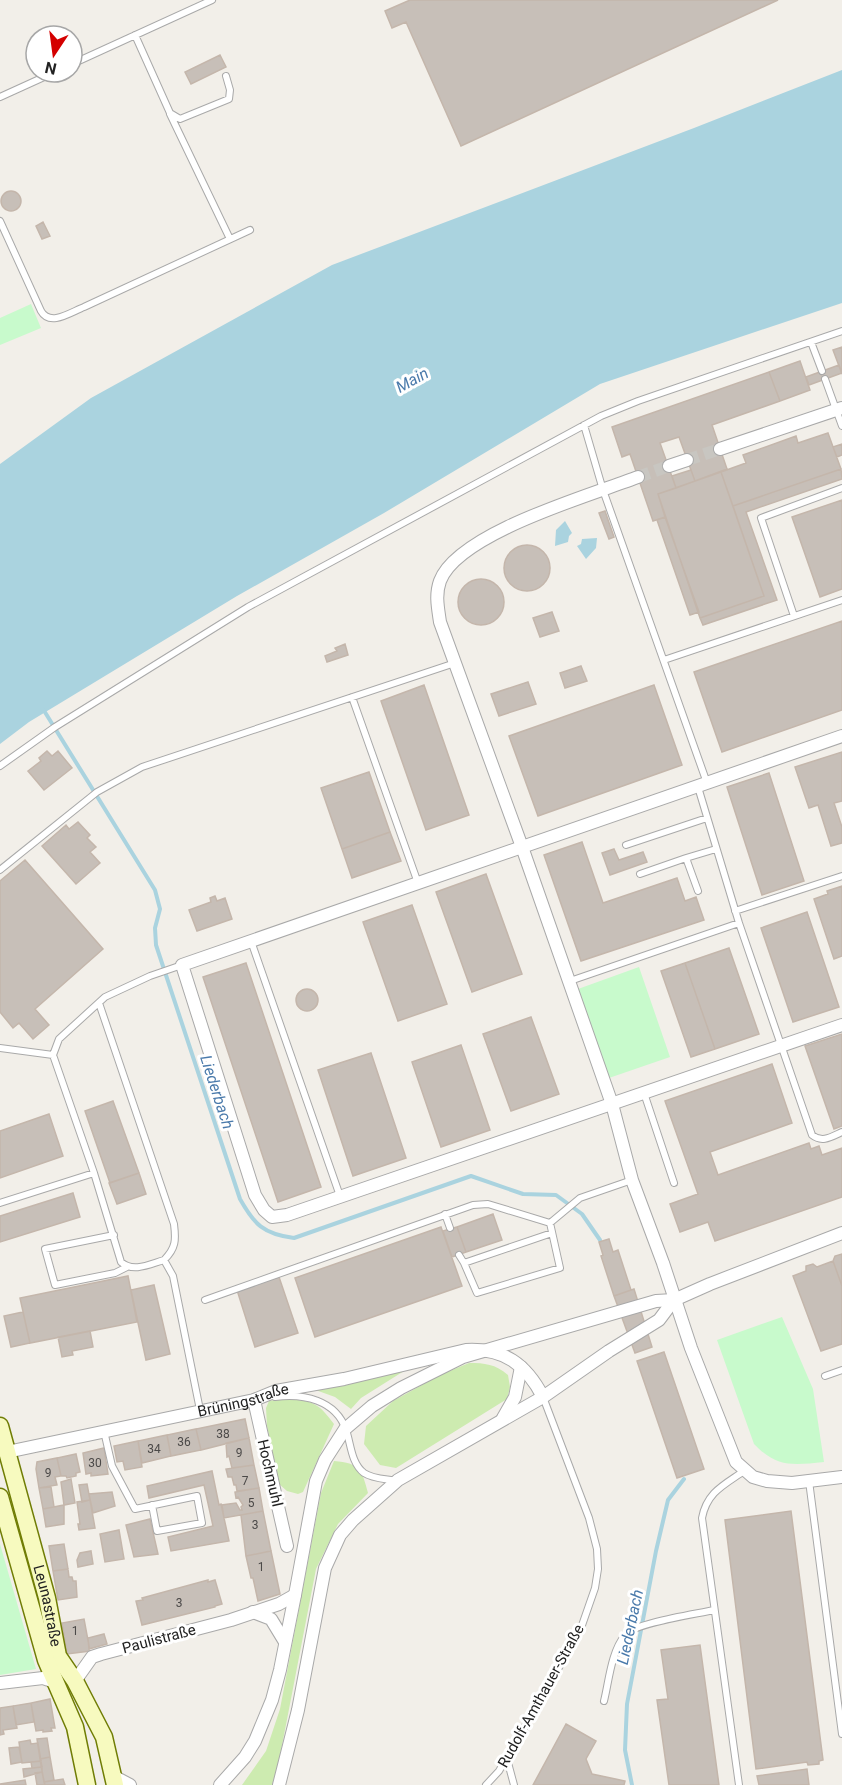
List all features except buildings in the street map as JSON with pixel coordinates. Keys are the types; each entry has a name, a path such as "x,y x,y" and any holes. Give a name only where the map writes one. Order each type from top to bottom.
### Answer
{"main road":[{"name":"Leunastraße","path":"0,1426 4,1453 47,1598 58,1656 75,1680 104,1737 114,1780"},
{"name":"Leunastraße","path":"0,1497 46,1660 75,1727 87,1785"}],"street":[{"path":"720,449 839,409"},
{"path":"669,466 687,460"},
{"path":"638,477 522,520 471,548 448,567 441,580 436,597 440,622 570,981 612,1104 632,1180 663,1263 674,1300 736,1462 753,1477 767,1481 792,1483 842,1477"},
{"path":"842,736 182,965 255,1195 272,1218 287,1215 842,1025"},
{"path":"220,1785 255,1741 272,1700 295,1595 316,1481 325,1460 345,1429 372,1406 400,1388 463,1357 656,1301 674,1300 842,1233"},
{"path":"279,1785 298,1710 326,1568 340,1535 396,1481 543,1397 659,1320 674,1300"},
{"name":"Brüningstraße","path":"4,1453 254,1400 276,1391 344,1380 466,1350 486,1350"},
{"path":"486,1350 512,1360 521,1367 533,1377 543,1397"},
{"path":"501,1422 515,1397 521,1367"},
{"name":"Hochmuhl","path":"254,1400 287,1546"},
{"name":"Paulistraße","path":"75,1680 92,1658 231,1620 279,1604 295,1595"},
{"path":"253,1612 271,1619 285,1642"},
{"path":"0,1683 43,1678 55,1682"},
{"path":"114,1780 130,1785"}],"lane":[{"path":"84,58 212,0"},
{"path":"135,35 230,239"},
{"path":"170,113 180,118 228,99 230,90 226,76"},
{"path":"0,97 29,84"},
{"path":"0,221 44,317 50,319 59,318 84,307 249,230"},
{"path":"0,766 40,737 248,607 584,425 638,400 842,331"},
{"path":"811,342 822,371"},
{"path":"825,379 839,409 842,426"},
{"path":"584,425 603,490 664,660 702,784 707,818 735,911 812,1134 824,1140 842,1132"},
{"path":"794,616 761,518 842,488"},
{"path":"664,660 842,600"},
{"path":"0,870 84,802 119,778 142,767 455,663"},
{"path":"352,697 418,883"},
{"path":"626,844 707,818"},
{"path":"640,874 717,849"},
{"path":"686,858 698,891"},
{"path":"735,911 842,876"},
{"path":"570,981 739,923"},
{"path":"251,941 340,1196"},
{"path":"99,1003 174,1224 176,1242 172,1252 164,1260 134,1268 127,1267 121,1262 94,1173 53,1055 59,1039 105,997 150,976 182,965"},
{"path":"0,1048 53,1055"},
{"path":"644,1093 674,1183"},
{"path":"0,1203 94,1173"},
{"path":"550,1223 580,1198 632,1180"},
{"path":"205,1300 473,1205 488,1204 550,1223"},
{"path":"445,1214 450,1228"},
{"path":"459,1255 477,1293 560,1268 550,1223"},
{"path":"464,1263 552,1233"},
{"path":"114,1235 45,1249 55,1285 115,1273 127,1267"},
{"path":"164,1260 173,1276 200,1410"},
{"path":"825,1376 842,1370"},
{"path":"254,1400 293,1395 315,1398 339,1416 356,1463 365,1473 396,1481"},
{"name":"Rudolf-Amthauer-Straße","path":"486,1785 507,1758 580,1630 595,1588 598,1569 597,1549 589,1518 543,1397"},
{"path":"104,1431 112,1466 135,1509 152,1505 197,1496 202,1523 158,1531 152,1505"},
{"path":"739,1785 703,1531 705,1505 712,1493 744,1471"},
{"path":"809,1481 842,1734"},
{"path":"604,1701 616,1654 626,1633 634,1628 714,1610"},
{"path":"507,1758 514,1785"}],"green space":[{"path":"31,304 41,328 0,345 0,318"},
{"path":"639,967 670,1057 609,1078 578,989"},
{"path":"782,1317 813,1389 824,1462 794,1464 778,1461 762,1452 754,1444 717,1340"},
{"path":"469,1363 490,1365 508,1375 510,1387 507,1399 396,1468 380,1465 364,1444 366,1426 393,1401 440,1375"},
{"path":"404,1371 361,1398 351,1409 335,1397 310,1388"},
{"path":"286,1398 314,1404 334,1424 303,1492 298,1494 287,1491 279,1484 267,1426 266,1408 269,1401"},
{"path":"334,1461 355,1466 364,1479 368,1493 338,1524 316,1569 279,1761 272,1785 242,1785 266,1751 280,1709 321,1493"},
{"path":"0,1544 36,1669 0,1675"}],"water":[{"name":"Main","path":"842,70 842,303 600,384 384,513 237,596 29,722 0,744 0,464 91,398 332,265"},
{"path":"565,521 572,533 568,542 555,546 556,530"},
{"path":"597,538 596,548 586,559 577,546 581,544 582,539"}],"waterway":[{"name":"Liederbach","path":"43,709 155,890 160,909 155,928 156,945 240,1199 255,1221 274,1234 294,1238 471,1176 523,1194 556,1195 582,1214 600,1240"},
{"name":"Liederbach","path":"632,1785 625,1750 627,1704 668,1500 684,1479"}],"tunnel":[{"path":"687,460 720,449"},
{"path":"638,477 669,466"}]}
